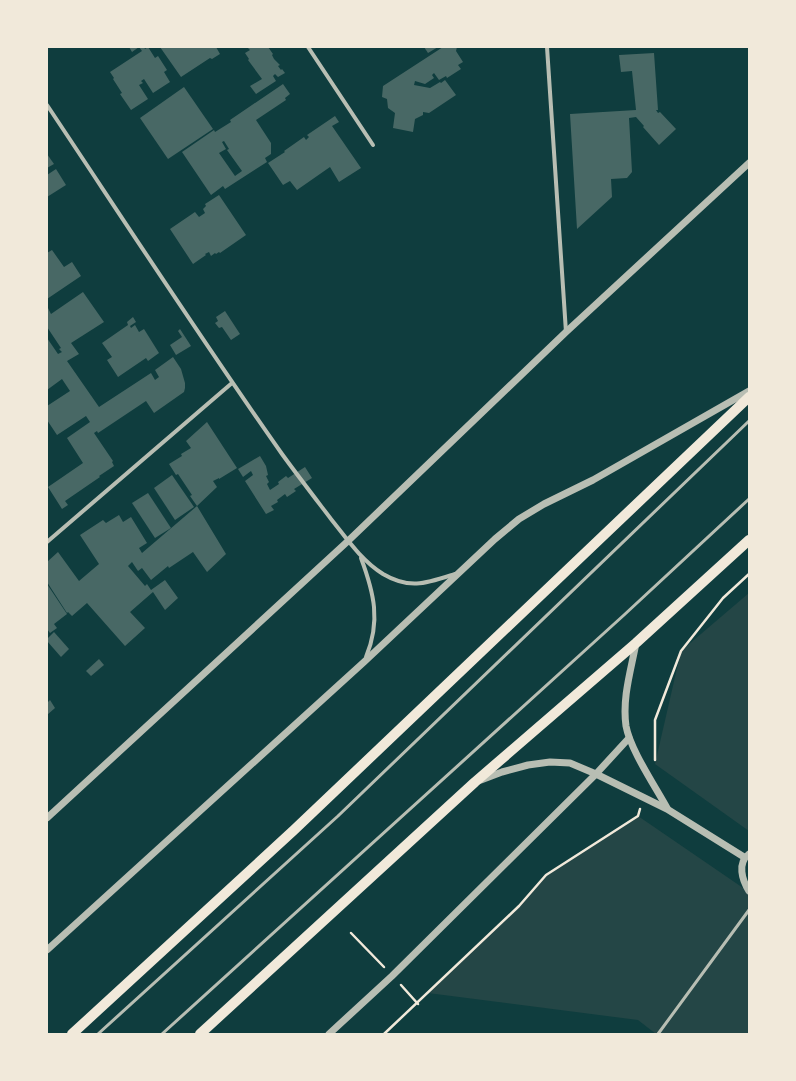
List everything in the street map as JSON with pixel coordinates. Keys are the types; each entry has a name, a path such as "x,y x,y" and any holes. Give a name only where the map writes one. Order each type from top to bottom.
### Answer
{"main road":[{"path":"72,1034 300,824 749,397"},
{"path":"200,1034 475,782 636,643 749,540"}],"street":[{"path":"308,47 373,145"},
{"path":"547,47 566,332"},
{"path":"47,105 232,383 302,481 361,557 394,580 406,583 421,584 434,582 458,573"},
{"path":"47,818 348,541 566,332 749,163"},
{"path":"47,542 232,383"},
{"path":"47,950 364,662 495,539 519,519 544,504 593,480 749,391"},
{"path":"361,557 371,588 375,609 374,633 371,646 364,662"},
{"path":"636,643 626,692 626,726 629,738 668,808"},
{"path":"328,1034 392,976 596,774 629,738"},
{"path":"475,782 502,772 528,765 550,762 570,763 668,808 747,856 742,868 744,880 749,891"}],"lane":[{"path":"98,1034 338,816 749,421"},
{"path":"162,1034 612,626 749,499"},
{"path":"658,1034 749,910"}],"path":[{"path":"651,778 655,764 655,720 681,651 723,598 749,574"},
{"path":"384,1034 519,906 546,875 638,816 645,797"}],"shaded area":[{"path":"749,593 749,831 655,764 681,651"},
{"path":"638,816 749,892 749,1034 656,1034 638,1020 428,993 519,906 546,875"}],"building":[{"path":"129,47 139,47 132,52"},
{"path":"139,47 144,47 145,49 148,47 155,58 158,56 167,70 164,72 170,82 153,93 144,79 141,81 143,83 139,85 148,99 131,110 120,94 122,93 110,72 142,51"},
{"path":"160,47 216,47 220,54 212,59 210,58 181,77"},
{"path":"247,47 268,47 273,54 274,59 280,65 278,66 285,73 278,77 275,74 273,76 276,81 256,94 250,86 262,79 248,60 249,59 245,53 250,50"},
{"path":"424,47 438,47 428,53"},
{"path":"443,47 457,47 456,51 463,62 458,65 461,69 447,78 446,76 439,80 434,73 432,75 434,78 425,84 415,81 414,85 430,88 445,80 456,95 429,113 423,112 423,115 415,119 413,132 393,128 395,113 388,108 387,99 382,97 383,86"},
{"path":"654,53 658,110 656,110 658,113 660,112 676,129 659,145 636,117 629,118 632,172 627,178 611,179 612,197 577,229 570,114 636,110 632,71 621,72 619,55"},
{"path":"283,84 290,94 285,98 286,100 256,120 271,143 271,154 265,158 267,162 225,189 223,186 211,195 182,152 214,130 215,132 231,122 230,120","holes":["224,141 229,149 227,150 242,171 235,176 219,153 226,149 222,142"]},
{"path":"184,87 213,129 168,159 140,118"},
{"path":"335,116 339,122 332,126 361,168 339,182 330,167 297,190 290,181 283,185 268,163 304,137 306,140 309,137 307,135"},
{"path":"47,154 54,164 47,168"},
{"path":"56,169 66,185 47,197 47,175"},
{"path":"219,195 246,235 220,253 215,253 211,256 209,252 193,264 170,229 195,212 199,217 205,213 203,209 206,206 205,204"},
{"path":"52,250 64,267 72,262 81,276 47,299 47,253"},
{"path":"83,292 104,322 71,343 79,354 67,361 99,407 151,373 155,380 159,377 155,370 173,357 181,369 185,388 184,392 154,413 146,401 98,433 97,431 94,433 113,461 114,466 65,501 68,505 62,509 48,487 83,463 67,438 90,422 86,416 57,435 47,420 47,406 70,391 62,379 47,390 47,338 58,354 62,352 59,349 61,348 47,327 47,309 48,308 51,314"},
{"path":"225,311 240,334 231,340 222,327 219,328 215,323 218,321 216,317"},
{"path":"133,317 136,322 130,326 131,328 135,325 139,332 144,329 159,353 148,361 146,358 118,377 107,360 112,357 102,343 128,325 127,322"},
{"path":"180,329 191,346 176,355 170,345 182,337 178,331"},
{"path":"207,422 237,468 213,481 217,487 197,506 190,496 192,495 178,474 176,475 169,464 191,448 186,441"},
{"path":"260,456 266,466 268,475 266,476 269,482 267,484 270,490 279,484 278,482 286,476 288,478 305,467 312,478 294,489 296,491 287,497 285,494 277,500 278,502 271,506 274,510 266,514 245,481 253,475 251,471 243,477 238,469"},
{"path":"172,475 194,507 175,520 154,488"},
{"path":"148,493 171,528 155,538 132,503"},
{"path":"197,506 226,554 207,572 193,552 169,568 168,566 151,580 142,568 138,571 132,562 128,566 145,586 147,584 151,590 165,580 178,598 165,610 153,592 130,612 145,628 125,646 87,603 72,616 68,612 67,613 47,582 47,562 58,552 79,581 99,564 80,535 103,520 106,523 119,515 123,522 131,517 147,543 139,548 142,553"},
{"path":"47,584 67,614 54,624 57,628 50,633 47,629"},
{"path":"54,632 69,649 61,657 47,641 47,639"},
{"path":"99,659 104,665 91,676 86,671"},
{"path":"50,700 55,708 47,715 47,703"}]}
